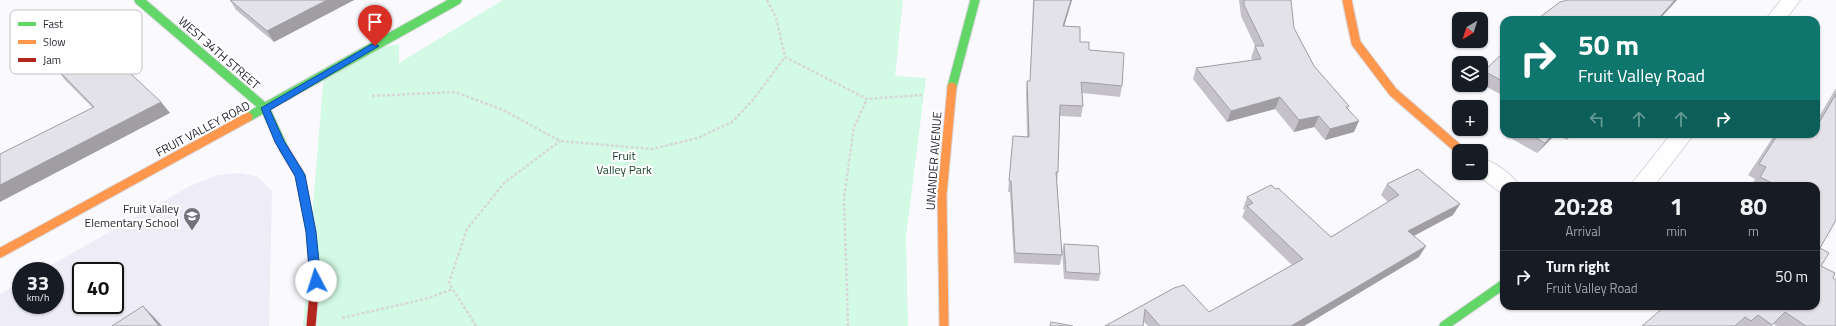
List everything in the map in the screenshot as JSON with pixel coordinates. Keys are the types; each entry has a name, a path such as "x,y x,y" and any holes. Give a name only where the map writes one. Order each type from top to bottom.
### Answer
{"street":[{"name":"WEST 34TH STREET","path":"139,0 265,108"},
{"name":"FRUIT VALLEY ROAD","path":"0,252 265,108 457,0"},
{"name":"UNANDER AVENUE","path":"944,326 942,195 950,93 975,0"},
{"path":"1347,0 1356,43 1394,92 1453,144"},
{"path":"1778,16 1791,0"},
{"path":"265,108 280,142 300,175 311,232 316,281 311,325"},
{"path":"1644,182 1680,138"},
{"path":"1488,171 1503,182"},
{"path":"1444,326 1500,287"}],"path":[{"path":"372,96 455,92 503,110 560,140 652,149 698,138 732,122 753,100 785,57 776,17 767,0"},
{"path":"785,57 868,99 950,93"},
{"path":"848,326 844,198 854,127 868,99"},
{"path":"476,326 449,284 467,229 505,182 560,140"},
{"path":"311,325 357,316 418,301 453,290"}],"shaded area":[{"name":"Fruit Valley Elementary School","path":"240,173 258,177 272,191 269,326 0,326 0,294 12,287 12,314 64,314 64,262 57,262 190,186 218,175"}],"green space":[{"name":"Fruit Valley Park","path":"503,0 903,0 895,76 926,78 906,237 908,326 303,326 324,73 362,51 399,44 399,63"}],"building":[{"path":"230,0 327,0 267,31"},
{"path":"1034,0 1071,0 1063,26 1080,27 1080,42 1089,42 1089,50 1124,53 1122,86 1081,82 1083,106 1060,105 1058,172 1056,172 1062,255 1015,253 1011,181 1009,181 1013,136 1029,137 1027,81 1030,81"},
{"path":"1244,0 1291,0 1294,28 1314,66 1349,106 1346,107 1359,121 1330,129 1319,116 1299,120 1280,97 1231,111 1196,68 1261,59 1255,46 1264,46 1244,5"},
{"path":"1568,0 1675,0 1661,16 1541,16 1560,2"},
{"path":"1500,56 1500,80 1488,73 1488,67"},
{"path":"62,74 131,74 161,102 0,185 0,154 94,107"},
{"path":"1836,94 1836,220 1820,248 1820,182 1770,182 1760,177 1766,167 1759,164 1775,138 1820,138 1820,121"},
{"path":"1536,138 1549,138 1545,143"},
{"path":"1418,169 1460,204 1408,231 1426,246 1291,326 1160,326 1145,309 1143,326 1105,326 1174,288 1184,285 1209,312 1303,259 1247,206 1253,203 1247,197 1271,185 1276,189 1278,188 1331,237 1399,195 1387,184"},
{"path":"1064,244 1098,246 1100,274 1066,272"},
{"path":"1820,248 1829,253 1821,266 1835,273 1833,278 1836,280 1836,326 1806,326 1785,312 1772,325 1758,315 1751,321 1745,317 1735,326 1642,326 1660,310 1820,310"},
{"path":"143,306 159,326 112,326"},
{"path":"1051,322 1073,326 1050,326"}],"traffic: fast":[{"path":"139,0 265,108 284,149"},
{"path":"248,117 457,0"},
{"path":"952,87 975,0"},
{"path":"1444,326 1500,287"}],"traffic: slow":[{"path":"1347,0 1356,43 1393,92 1453,144"},
{"path":"944,326 942,195 952,87"},
{"path":"0,253 248,117"}],"traffic: jam":[{"path":"284,149 300,175 311,232 315,281 311,326"}],"place":[{"name":"Fruit Valley Elementary School","path":"192,231"}],"route":[{"path":"316,281 311,232 300,175 280,142 265,108 375,46"}]}
